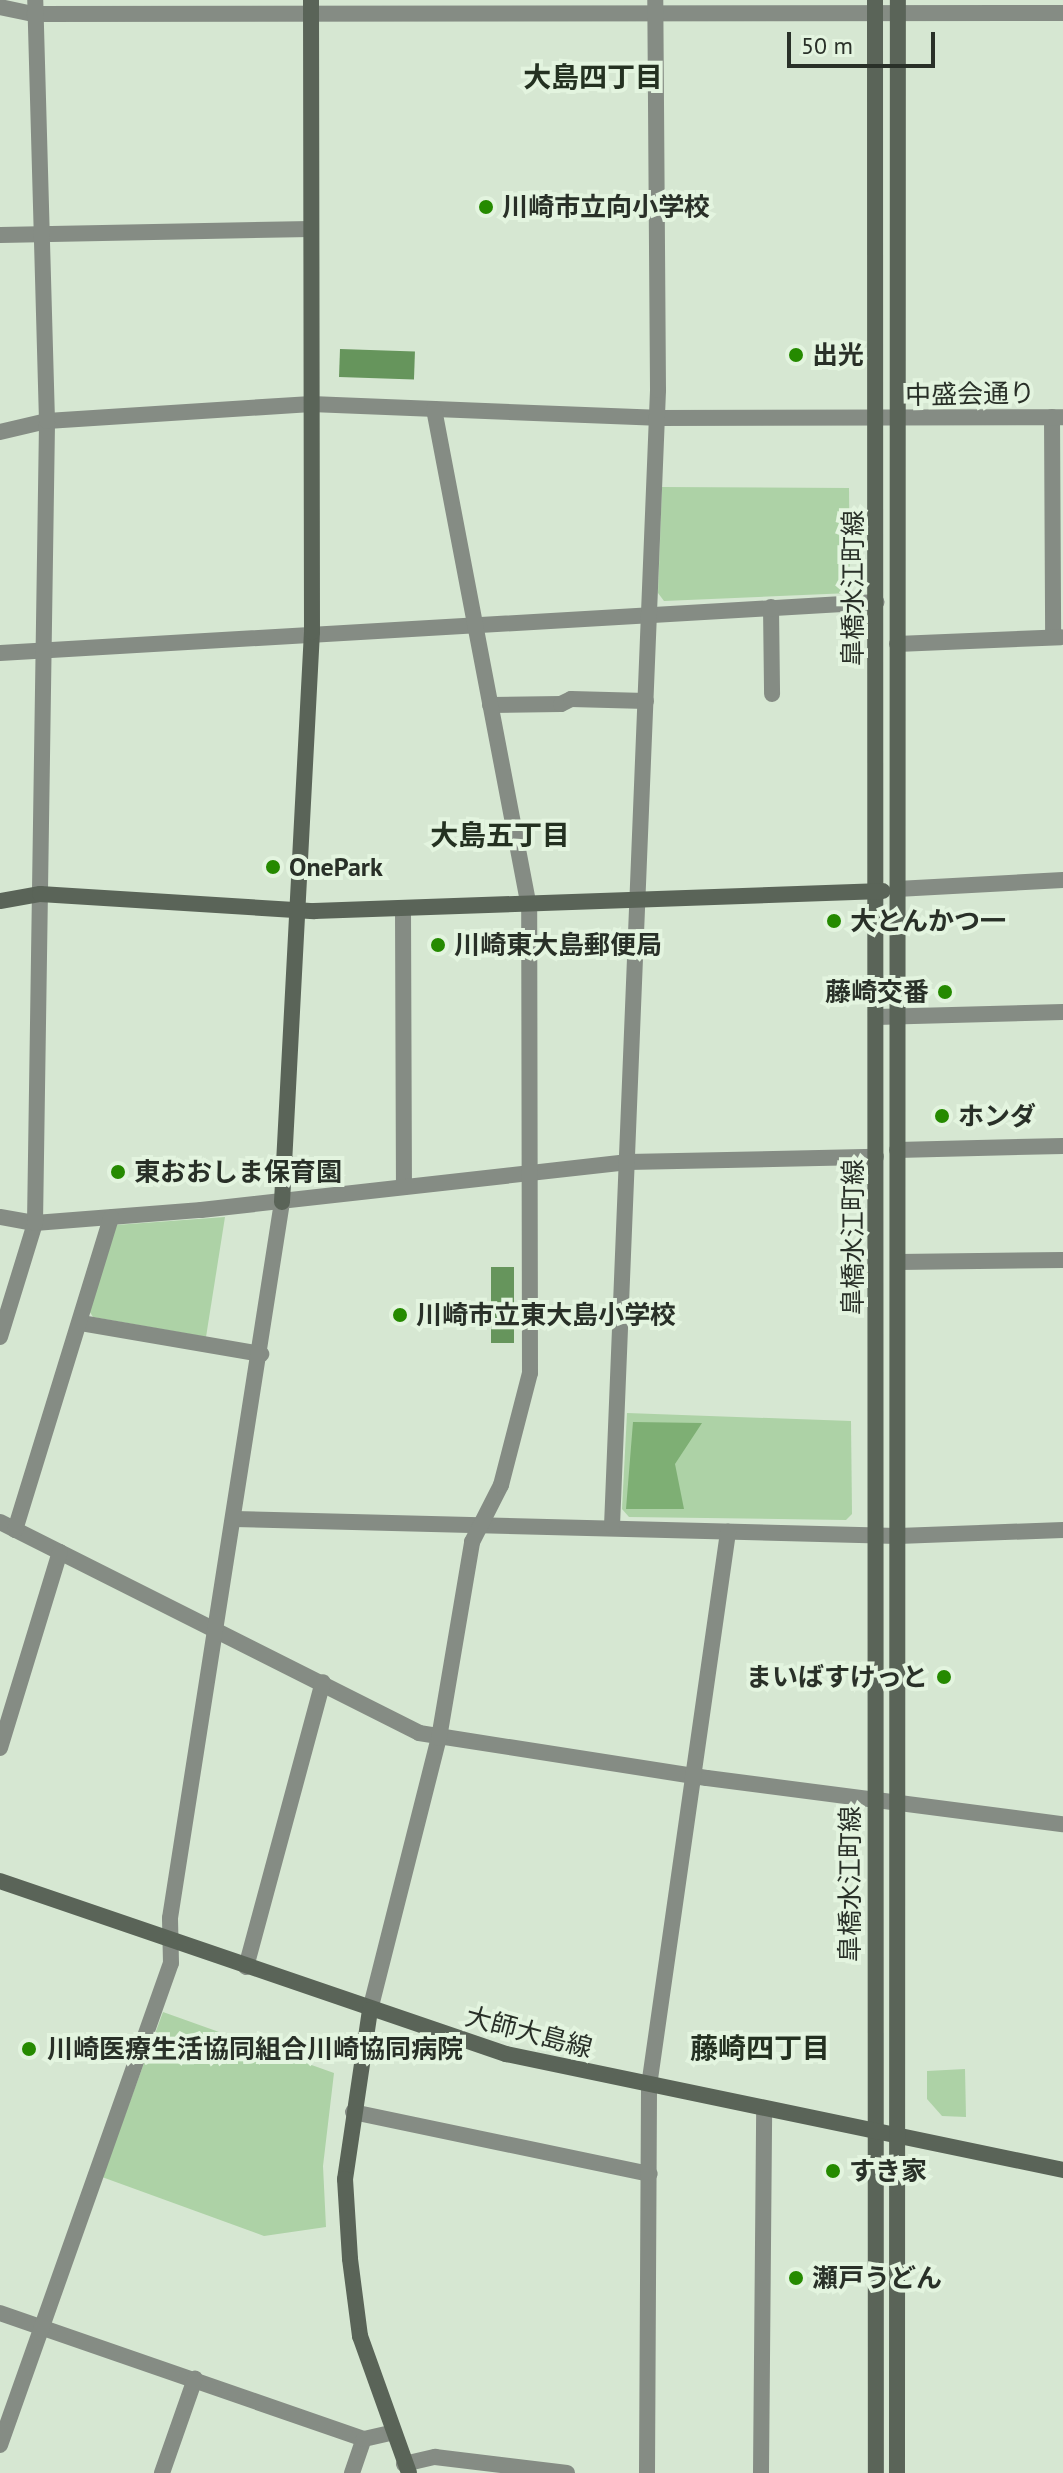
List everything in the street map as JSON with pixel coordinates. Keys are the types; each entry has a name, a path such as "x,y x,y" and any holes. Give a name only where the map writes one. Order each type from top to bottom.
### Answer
{"street":[{"path":"0,2445 171,1963 170,1918 261,1354 282,1202 312,632 311,5"},
{"path":"612,1526 656,418 655,6"},
{"name":"皐橋水江町線","path":"875,6 878,418 878,1535 874,1801 876,2473"},
{"path":"0,7 898,6 1063,13"},
{"name":"皐橋水江町線","path":"897,2473 900,2136 898,6"},
{"path":"0,1337 35,1223 47,421 34,7"},
{"path":"0,235 311,229"},
{"name":"中盛会通り","path":"0,432 47,421 311,404 656,418 1058,417"},
{"path":"434,409 529,907 529,1384 497,1498 472,1542 439,1738 370,2010 345,2179 354,2301 391,2433 406,2469 435,2457 567,2473"},
{"path":"897,644 1058,637 1058,417"},
{"path":"0,653 42,647 877,602"},
{"path":"771,607 772,694"},
{"path":"490,705 561,704 571,699 646,701"},
{"path":"0,901 40,894 297,912 403,910 876,892 1063,880"},
{"path":"403,910 404,1187"},
{"path":"876,1017 1063,1012"},
{"path":"897,1150 1063,1146"},
{"path":"0,1217 35,1223 111,1217 282,1202 628,1162 876,1157"},
{"path":"111,1217 81,1323 8,1526 439,1738 898,1805 1063,1824"},
{"path":"898,1262 1063,1260"},
{"path":"81,1323 261,1354"},
{"path":"234,1519 479,1526 612,1526 898,1536 1063,1530"},
{"path":"647,2473 649,2086 728,1532"},
{"path":"0,1748 60,1552"},
{"path":"246,1967 323,1682"},
{"name":"大師大島線","path":"0,1881 506,2054 1063,2170"},
{"path":"761,2473 764,2109"},
{"path":"353,2112 650,2174"},
{"path":"0,2313 364,2439 391,2433"},
{"path":"162,2473 195,2379"},
{"path":"352,2473 364,2439"}],"shaded area":[{"path":"340,349 415,352 414,380 339,377"},
{"path":"662,487 849,488 850,593 664,601 658,593"},
{"path":"225,1217 206,1337 93,1317 88,1309 116,1225"},
{"path":"491,1267 514,1267 514,1343 491,1343"},
{"path":"627,1413 851,1421 852,1514 846,1520 629,1517 622,1509"},
{"path":"633,1422 702,1423 675,1464 684,1509 626,1509"},
{"path":"163,2012 334,2073 323,2166 326,2227 264,2236 102,2177"},
{"path":"965,2069 966,2117 942,2116 927,2099 927,2071"}],"place":[{"name":"川崎市立向小学校","path":"486,207"},
{"name":"出光","path":"796,355"},
{"name":"OnePark","path":"273,867"},
{"name":"大とんかつ一","path":"834,921"},
{"name":"川崎東大島郵便局","path":"438,945"},
{"name":"藤崎交番","path":"945,992"},
{"name":"ホンダ","path":"942,1116"},
{"name":"東おおしま保育園","path":"118,1172"},
{"name":"川崎市立東大島小学校","path":"400,1315"},
{"name":"まいばすけっと","path":"944,1677"},
{"name":"川崎医療生活協同組合川崎協同病院","path":"29,2049"},
{"name":"すき家","path":"833,2171"},
{"name":"瀬戸うどん","path":"796,2278"}],"district":[{"name":"大島四丁目","path":"593,77"},
{"name":"大島五丁目","path":"500,835"},
{"name":"藤崎四丁目","path":"760,2048"}]}
